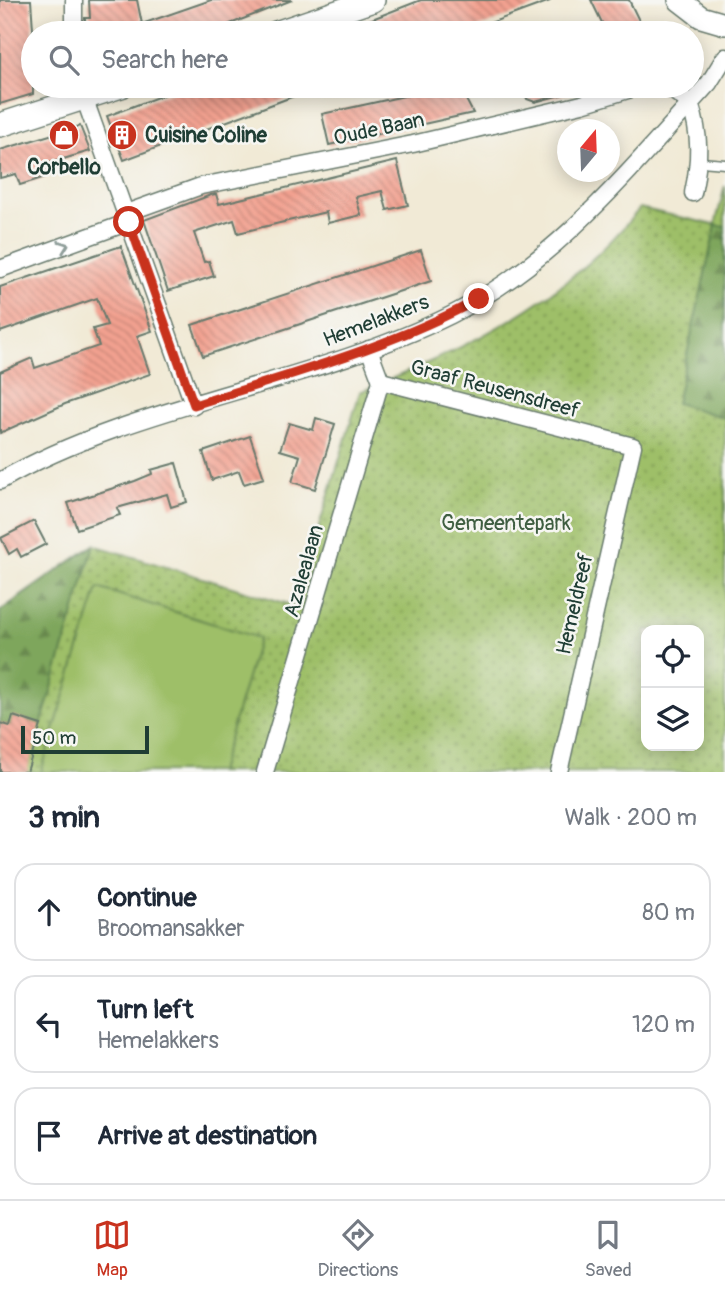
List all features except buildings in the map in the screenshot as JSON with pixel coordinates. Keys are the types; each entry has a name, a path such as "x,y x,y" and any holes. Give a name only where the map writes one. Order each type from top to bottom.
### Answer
{"main road":[{"path":"311,21 373,0"},
{"path":"679,0 686,9 701,17 725,24"},
{"path":"0,125 66,98"}],"street":[{"path":"74,0 74,21"},
{"name":"Hemelakkers","path":"704,88 725,57"},
{"path":"83,98 194,405"},
{"name":"Oude Baan","path":"0,269 201,186 453,135 602,98"},
{"path":"683,98 690,103 699,128 701,162 693,193"},
{"name":"Hemelakkers","path":"0,481 84,443 369,349 452,314 527,268 612,191 695,98"},
{"name":"Graaf Reusensdreef","path":"369,349 381,381 633,446"},
{"name":"Azalealaan","path":"265,772 381,381"},
{"name":"Hemeldreef","path":"559,772 633,446"}],"lane":[{"path":"701,162 725,164"}],"green space":[{"name":"Gemeentepark","path":"725,186 725,772 0,772 0,611 94,545 295,606 360,392 477,339 547,296 611,241 640,208 715,225"},
{"path":"716,225 725,227 725,418 676,403"},
{"path":"94,545 41,725 13,717 10,726 0,723 0,611"},
{"path":"98,588 259,638 219,772 41,772"}],"place":[{"name":"Corbello","path":"64,135"},
{"name":"Cuisine Coline","path":"122,135"}],"route":[{"path":"129,222 194,405 369,349 422,328 479,299"}]}
